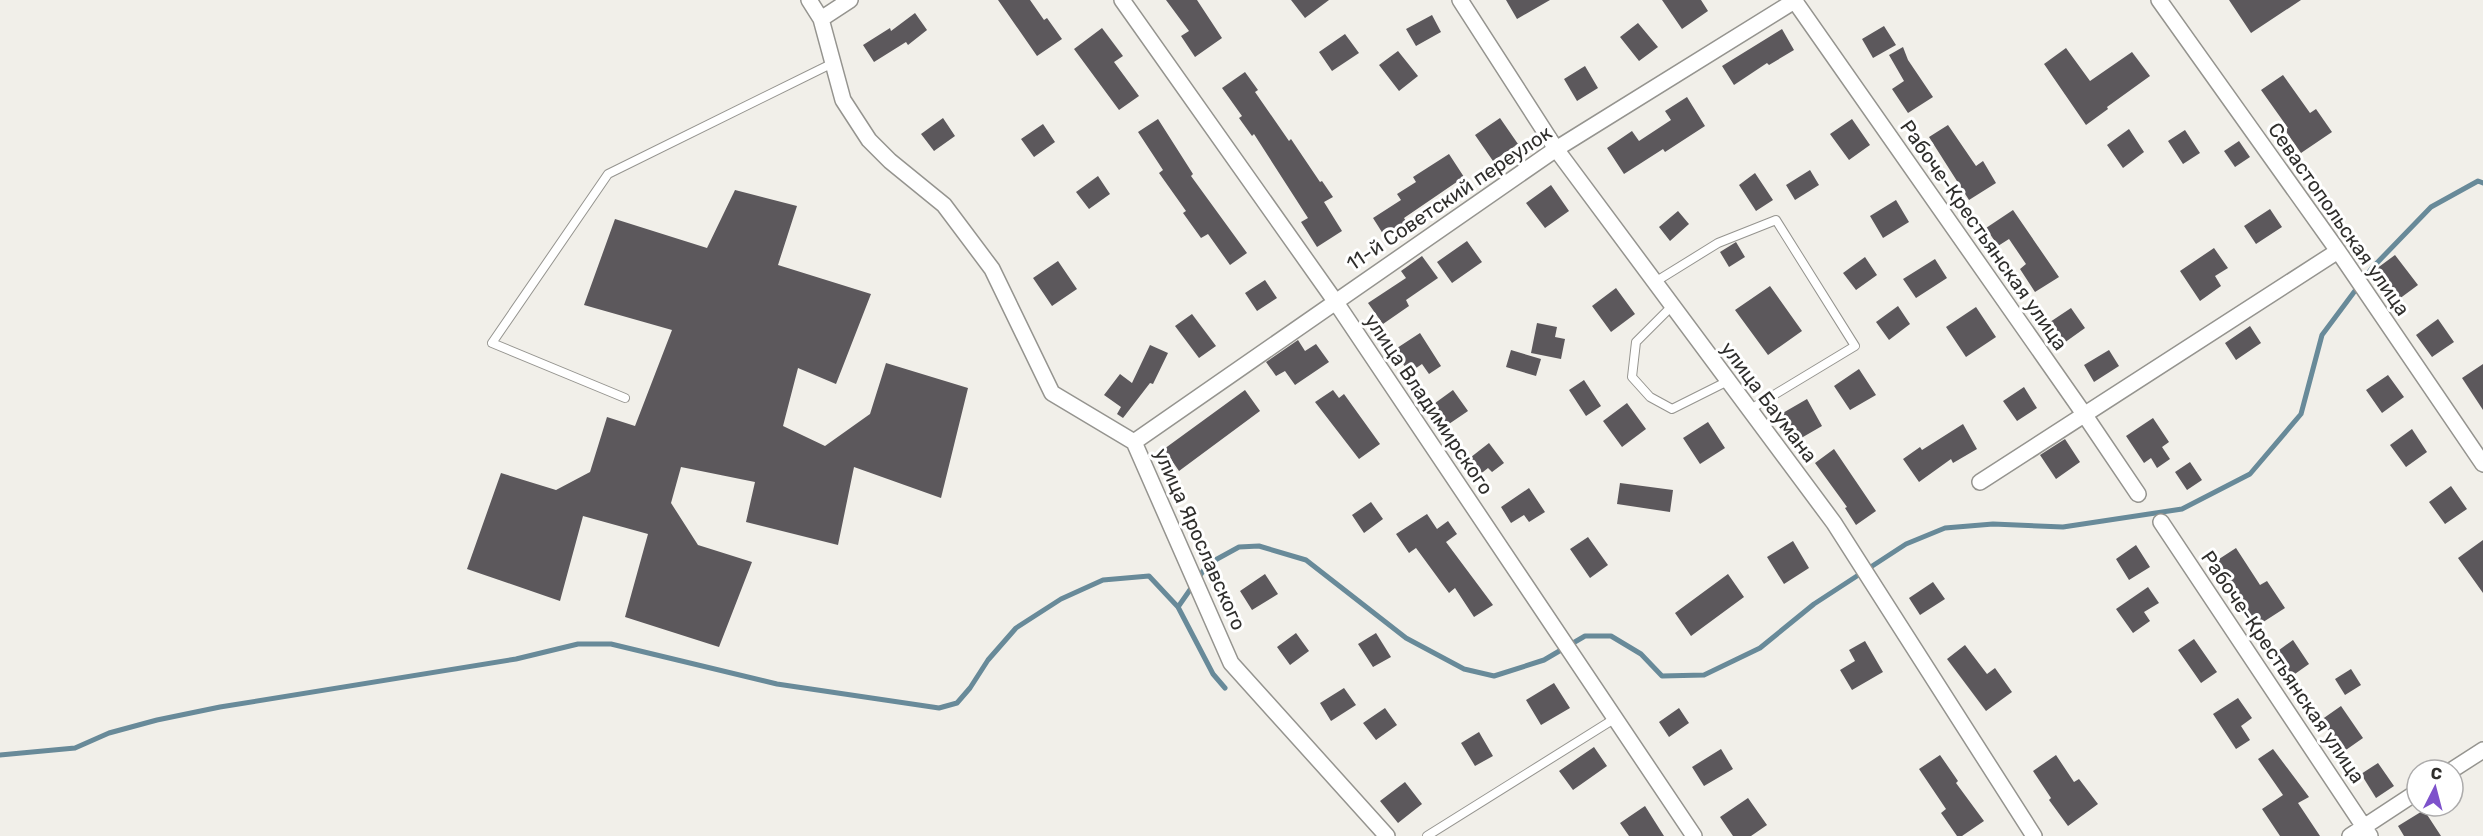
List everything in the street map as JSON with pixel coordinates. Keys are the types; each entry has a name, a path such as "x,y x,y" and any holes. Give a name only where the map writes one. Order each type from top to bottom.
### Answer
{"street":[{"name":"улица Ярославского","path":"809,0 821,19 843,100 869,140 890,161 944,205 992,269 1053,393 1134,442 1232,663 1387,836"},
{"path":"821,19 850,0"},
{"name":"улица Владимирского","path":"1122,0 1335,301 1694,836"},
{"name":"улица Баумана","path":"1460,0 1556,149 1834,523 2034,836"},
{"name":"11-й Советский переулок","path":"1134,442 1556,149 1795,0"},
{"name":"Рабоче-Крестьянская улица","path":"1795,0 2138,494"},
{"name":"Севастопольская улица","path":"2159,0 2338,251 2483,464"},
{"path":"1980,482 2338,251"},
{"name":"Рабоче-Крестьянская улица","path":"2161,522 2367,831"},
{"path":"2465,762 2483,750"},
{"path":"2350,836 2367,831 2405,801"}],"lane":[{"path":"625,398 492,343 608,174 833,63"},
{"path":"1655,282 1718,243 1776,220 1855,346 1749,410"},
{"path":"1672,306 1636,342 1632,377 1650,397 1672,410 1728,381"},
{"path":"1427,836 1614,719"}],"building":[{"path":"998,0 1030,0 1044,20 1047,18 1062,39 1037,56"},
{"path":"1166,0 1197,0 1222,38 1195,57 1181,36 1189,31"},
{"path":"1291,0 1329,0 1305,18"},
{"path":"1506,0 1550,0 1517,19"},
{"path":"1662,0 1701,0 1708,11 1682,29"},
{"path":"2229,0 2301,0 2251,33"},
{"path":"915,13 927,30 908,45 906,42 874,62 863,45 890,28 891,31"},
{"path":"1432,15 1441,32 1416,46 1406,29"},
{"path":"1638,23 1658,47 1639,61 1620,37"},
{"path":"1884,26 1896,45 1873,58 1862,39"},
{"path":"1102,28 1123,56 1114,62 1139,96 1119,110 1074,49"},
{"path":"1782,29 1794,50 1769,65 1767,63 1734,85 1722,66"},
{"path":"1345,34 1359,53 1332,71 1319,52"},
{"path":"1903,47 1908,60 1933,97 1908,113 1892,89 1904,81 1889,55"},
{"path":"2066,48 2090,81 2132,52 2150,76 2086,125 2044,64"},
{"path":"1398,51 1418,76 1399,91 1379,65"},
{"path":"1585,66 1598,88 1577,101 1564,79"},
{"path":"1245,72 1258,90 1255,92 1289,141 1291,139 1333,197 1324,202 1342,231 1317,247 1301,222 1308,218 1254,134 1252,136 1239,118 1242,116 1222,88"},
{"path":"2283,75 2310,113 2316,109 2332,132 2301,153 2285,130 2288,128 2261,90"},
{"path":"1687,97 1705,126 1665,152 1663,149 1624,174 1607,148 1632,131 1639,141 1671,120 1665,111"},
{"path":"943,118 955,136 934,151 921,134"},
{"path":"1500,118 1518,144 1493,161 1475,135"},
{"path":"1158,119 1193,174 1191,176 1247,253 1230,265 1208,234 1201,238 1183,213 1186,211 1159,173 1163,170 1138,132"},
{"path":"1852,119 1870,145 1849,160 1830,134"},
{"path":"1043,124 1055,142 1034,157 1021,139"},
{"path":"1948,125 1976,166 1983,161 1996,183 1969,200 1929,137"},
{"path":"2129,129 2144,152 2123,168 2107,145"},
{"path":"2185,130 2200,153 2183,164 2168,141"},
{"path":"2239,141 2250,157 2235,167 2224,151"},
{"path":"1449,154 1464,177 1404,218 1407,223 1385,237 1373,218 1401,200 1397,194 1416,182 1413,177"},
{"path":"1810,170 1819,185 1795,200 1786,185"},
{"path":"1755,173 1773,200 1756,211 1739,185"},
{"path":"1098,176 1110,194 1089,209 1076,192"},
{"path":"1551,185 1569,211 1545,228 1526,203"},
{"path":"735,190 797,206 778,265 871,294 836,384 798,368 783,426 825,446 870,414 886,363 968,388 941,498 854,467 838,545 746,522 755,482 681,467 671,503 698,545 752,562 719,647 625,617 648,534 583,516 560,601 467,569 501,473 556,490 590,472 607,417 635,426 672,330 584,305 615,219 707,248"},
{"path":"1896,200 1909,222 1883,238 1870,216"},
{"path":"2270,209 2282,227 2256,244 2244,226"},
{"path":"2013,210 2059,277 2035,292 2020,269 2026,264 2009,239 1998,246 1986,228"},
{"path":"1678,211 1689,224 1670,241 1659,227"},
{"path":"1467,241 1482,262 1452,283 1437,262"},
{"path":"1736,242 1745,257 1729,267 1720,252"},
{"path":"2214,248 2228,268 2215,276 2221,286 2200,301 2180,271"},
{"path":"2395,255 2418,285 2395,302 2372,272"},
{"path":"1422,256 1438,278 1406,300 1409,306 1383,324 1368,303 1406,278 1401,271"},
{"path":"1865,257 1877,275 1856,290 1843,273"},
{"path":"1935,259 1947,278 1916,298 1903,279"},
{"path":"1058,261 1077,289 1052,306 1033,278"},
{"path":"1265,280 1277,298 1257,311 1245,293"},
{"path":"1770,286 1802,331 1768,355 1735,310"},
{"path":"1616,288 1635,314 1611,332 1592,306"},
{"path":"1898,306 1910,324 1889,340 1876,322"},
{"path":"1976,307 1996,337 1966,357 1946,327"},
{"path":"2071,308 2085,328 2064,343 2050,322"},
{"path":"1192,314 1216,346 1199,358 1175,326"},
{"path":"2438,319 2454,342 2432,357 2416,335"},
{"path":"1537,323 1557,327 1555,337 1565,339 1561,359 1531,353"},
{"path":"2250,326 2261,343 2236,360 2225,343"},
{"path":"1420,333 1441,366 1429,374 1422,364 1409,373 1394,350"},
{"path":"1298,340 1305,351 1316,344 1329,362 1295,385 1285,371 1276,376 1266,362"},
{"path":"1150,345 1168,353 1153,384 1150,383 1123,418 1117,414 1121,407 1104,395 1120,374 1132,383"},
{"path":"1511,350 1541,359 1536,376 1506,367"},
{"path":"2109,350 2119,366 2094,382 2084,365"},
{"path":"2483,364 2483,410 2462,378"},
{"path":"1859,369 1876,395 1850,410 1834,386"},
{"path":"2388,375 2404,397 2382,413 2366,390"},
{"path":"1584,380 1601,406 1586,416 1569,390"},
{"path":"2024,387 2037,408 2017,421 2003,401"},
{"path":"1245,390 1260,411 1179,471 1164,449"},
{"path":"1333,390 1339,398 1344,394 1380,444 1359,459 1315,402"},
{"path":"1453,390 1468,411 1446,426 1431,406"},
{"path":"1807,399 1822,426 1796,441 1781,414"},
{"path":"1627,403 1646,429 1622,447 1603,421"},
{"path":"2153,418 2169,442 2162,447 2170,459 2157,468 2151,458 2144,463 2126,436"},
{"path":"1708,422 1725,448 1700,464 1683,438"},
{"path":"1963,424 1977,449 1953,463 1951,459 1919,482 1903,459"},
{"path":"2412,429 2427,452 2406,467 2390,445"},
{"path":"2065,439 2080,462 2056,479 2040,455"},
{"path":"1489,443 1504,463 1492,472 1488,468 1478,476 1466,461"},
{"path":"1834,449 1876,511 1856,525 1845,508 1847,507 1815,463"},
{"path":"2190,462 2202,480 2187,490 2175,472"},
{"path":"1620,483 1673,490 1670,512 1617,504"},
{"path":"2451,486 2467,509 2445,524 2429,502"},
{"path":"1529,488 1545,512 1529,522 1524,515 1511,523 1501,507"},
{"path":"1371,502 1383,519 1364,533 1352,515"},
{"path":"1427,514 1437,529 1448,521 1457,534 1446,542 1493,605 1474,617 1455,588 1449,593 1416,548 1409,553 1396,534"},
{"path":"1588,537 1608,565 1590,578 1570,549"},
{"path":"2483,540 2483,593 2458,558"},
{"path":"1793,541 1809,568 1784,584 1767,557"},
{"path":"2136,545 2150,567 2129,580 2116,559"},
{"path":"2236,548 2260,585 2267,581 2285,608 2257,626 2216,561"},
{"path":"1265,574 1278,594 1252,610 1240,591"},
{"path":"1728,574 1744,597 1691,636 1675,613"},
{"path":"1933,582 1945,599 1920,615 1909,598"},
{"path":"2148,587 2159,603 2144,612 2150,621 2133,633 2116,609"},
{"path":"1296,633 1309,651 1290,665 1277,647"},
{"path":"1376,633 1391,657 1373,667 1358,644"},
{"path":"2194,639 2217,672 2201,683 2178,650"},
{"path":"2293,640 2309,664 2292,676 2275,653"},
{"path":"1865,641 1883,672 1852,690 1840,670 1855,661 1849,650"},
{"path":"1965,645 1987,674 1995,668 2012,692 1986,711 1947,659"},
{"path":"2351,669 2361,685 2345,695 2335,679"},
{"path":"1554,683 1570,708 1541,725 1526,700"},
{"path":"1344,688 1356,705 1331,721 1320,703"},
{"path":"2238,698 2252,718 2241,726 2250,740 2236,749 2213,714"},
{"path":"2341,706 2363,738 2343,752 2321,720"},
{"path":"1385,708 1397,725 1376,740 1363,723"},
{"path":"1679,708 1689,723 1669,737 1659,722"},
{"path":"1479,732 1493,756 1475,766 1461,743"},
{"path":"1594,747 1607,766 1573,790 1559,771"},
{"path":"1721,749 1733,769 1704,786 1692,767"},
{"path":"2273,749 2309,797 2298,803 2320,836 2280,836 2262,809 2283,795 2258,759"},
{"path":"1940,755 1958,781 1956,783 1984,821 1962,836 1957,836 1941,813 1946,809 1919,769"},
{"path":"2056,755 2074,782 2079,779 2098,804 2068,826 2049,800 2051,798 2033,771"},
{"path":"2378,763 2394,786 2376,798 2361,774"},
{"path":"1405,782 1422,804 1398,823 1380,801"},
{"path":"1748,798 1767,825 1751,836 1733,836 1720,817"},
{"path":"1645,806 1664,836 1629,836 1620,823"},
{"path":"2411,818 2429,818 2441,836 2404,836 2398,826"}],"waterway":[{"path":"1178,607 1208,564 1239,547 1259,546 1306,560 1406,638 1464,669 1494,676 1544,660 1585,636 1611,636 1641,654 1662,676 1704,675 1760,648 1814,604 1906,544 1945,528 1993,524 2063,527 2182,509 2250,474 2301,414 2322,335 2372,268 2431,207 2478,181 2483,183"},
{"path":"0,755 75,748 109,733 157,720 220,707 516,659 578,644 611,644 777,684 939,708 957,703 988,660 1016,628 1061,599 1103,580 1149,576 1178,607 1213,674 1225,688"}]}
